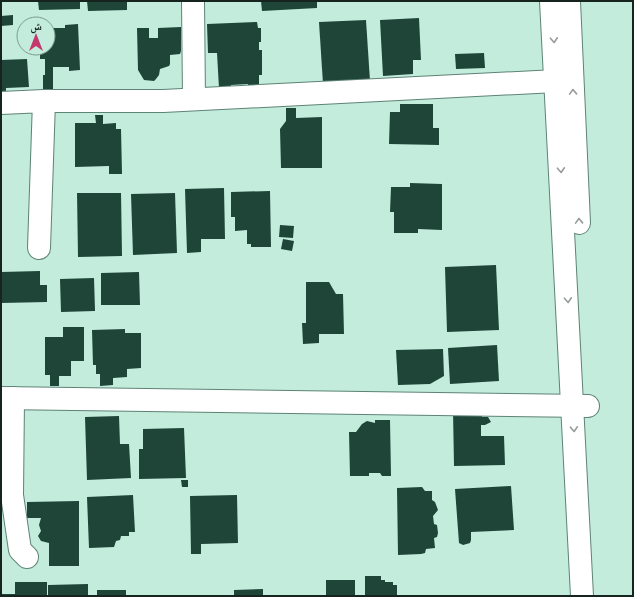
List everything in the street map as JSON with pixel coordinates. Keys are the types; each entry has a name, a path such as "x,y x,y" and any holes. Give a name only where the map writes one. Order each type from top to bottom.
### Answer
{"street":[{"path":"193,1 194,99"},
{"path":"552,1 556,81 580,406 597,596"},
{"path":"569,1 580,406 582,596"},
{"path":"1,102 162,101 556,81"},
{"path":"39,248 44,101"},
{"path":"27,557 20,550 7,494 7,398 580,406"}],"building":[{"path":"38,1 80,1 80,9 39,10"},
{"path":"87,1 127,1 127,10 88,11"},
{"path":"261,1 317,1 317,8 262,11"},
{"path":"13,15 13,25 1,26 1,16"},
{"path":"419,18 421,60 413,60 413,74 383,76 380,20"},
{"path":"366,20 370,81 323,84 319,22"},
{"path":"257,22 258,28 261,28 261,42 259,42 259,50 262,50 262,75 259,75 259,86 248,86 248,84 231,85 231,87 219,88 217,53 208,53 207,24"},
{"path":"78,24 80,70 69,71 69,67 53,67 53,91 43,91 45,59 40,59 40,56 56,56 56,28 65,28 65,25"},
{"path":"181,27 180,54 170,55 169,66 160,69 159,75 154,81 144,80 138,70 137,28 149,28 149,38 158,38 158,28"},
{"path":"484,53 485,68 456,69 455,54"},
{"path":"27,59 29,87 6,88 6,95 1,96 1,60"},
{"path":"400,104 433,104 433,128 439,128 439,145 389,144 390,112 400,112"},
{"path":"286,108 296,108 296,118 322,117 322,168 281,168 280,129 286,121"},
{"path":"95,115 103,115 103,124 116,123 116,129 121,129 122,174 109,174 109,166 75,167 75,123 96,123"},
{"path":"410,183 442,184 442,230 418,229 418,233 394,233 394,212 390,212 391,187 410,187"},
{"path":"224,188 225,239 201,239 201,252 187,253 185,189"},
{"path":"270,191 271,247 251,247 251,244 247,244 247,230 235,231 235,217 231,217 231,192"},
{"path":"77,193 121,193 122,256 78,257"},
{"path":"175,193 177,253 133,255 131,194"},
{"path":"280,225 294,226 293,238 279,237"},
{"path":"283,239 294,241 292,251 281,249"},
{"path":"496,265 499,330 447,332 445,267"},
{"path":"40,271 40,285 47,285 47,302 1,303 1,272"},
{"path":"139,272 140,305 101,305 101,273"},
{"path":"94,278 95,311 61,312 60,279"},
{"path":"306,282 329,282 336,294 343,294 344,334 319,334 319,343 303,344 302,323 306,323"},
{"path":"63,327 84,327 84,361 71,361 71,376 59,376 59,386 50,386 50,375 45,375 45,337 63,337"},
{"path":"125,329 125,333 141,333 141,368 127,369 127,377 113,378 113,385 100,386 100,374 96,374 96,365 93,365 92,330"},
{"path":"497,345 499,381 450,384 448,348"},
{"path":"443,349 444,376 430,384 398,385 396,350"},
{"path":"482,409 482,417 488,417 491,422 481,425 481,436 504,436 505,465 454,466 453,410"},
{"path":"119,416 120,444 129,444 131,478 87,480 85,417"},
{"path":"375,420 390,420 391,476 382,476 380,473 369,473 369,476 350,476 349,432 356,432 362,424 367,421 375,423"},
{"path":"184,428 186,478 139,479 139,449 143,449 143,429"},
{"path":"181,480 188,480 188,487 182,487"},
{"path":"511,486 514,530 471,532 470,543 463,545 459,543 455,489"},
{"path":"422,487 425,491 432,491 432,500 435,502 438,510 433,516 434,524 437,525 438,533 437,537 434,538 435,548 426,549 425,553 421,554 398,555 397,488"},
{"path":"133,495 135,532 129,532 129,536 121,536 120,540 116,541 114,547 89,548 87,497"},
{"path":"237,495 238,543 201,544 201,554 191,554 190,496"},
{"path":"79,501 79,566 49,566 49,543 41,541 38,536 41,531 39,525 41,518 27,518 27,502"},
{"path":"365,576 381,576 381,580 385,580 385,582 393,582 393,585 397,585 397,596 365,596"},
{"path":"326,580 355,580 355,596 326,596"},
{"path":"15,582 47,582 47,596 2,596 2,594 15,594"},
{"path":"88,584 88,596 48,596 48,585"},
{"path":"263,589 263,596 234,596 234,590"},
{"path":"97,590 126,590 126,596 97,596"}]}
